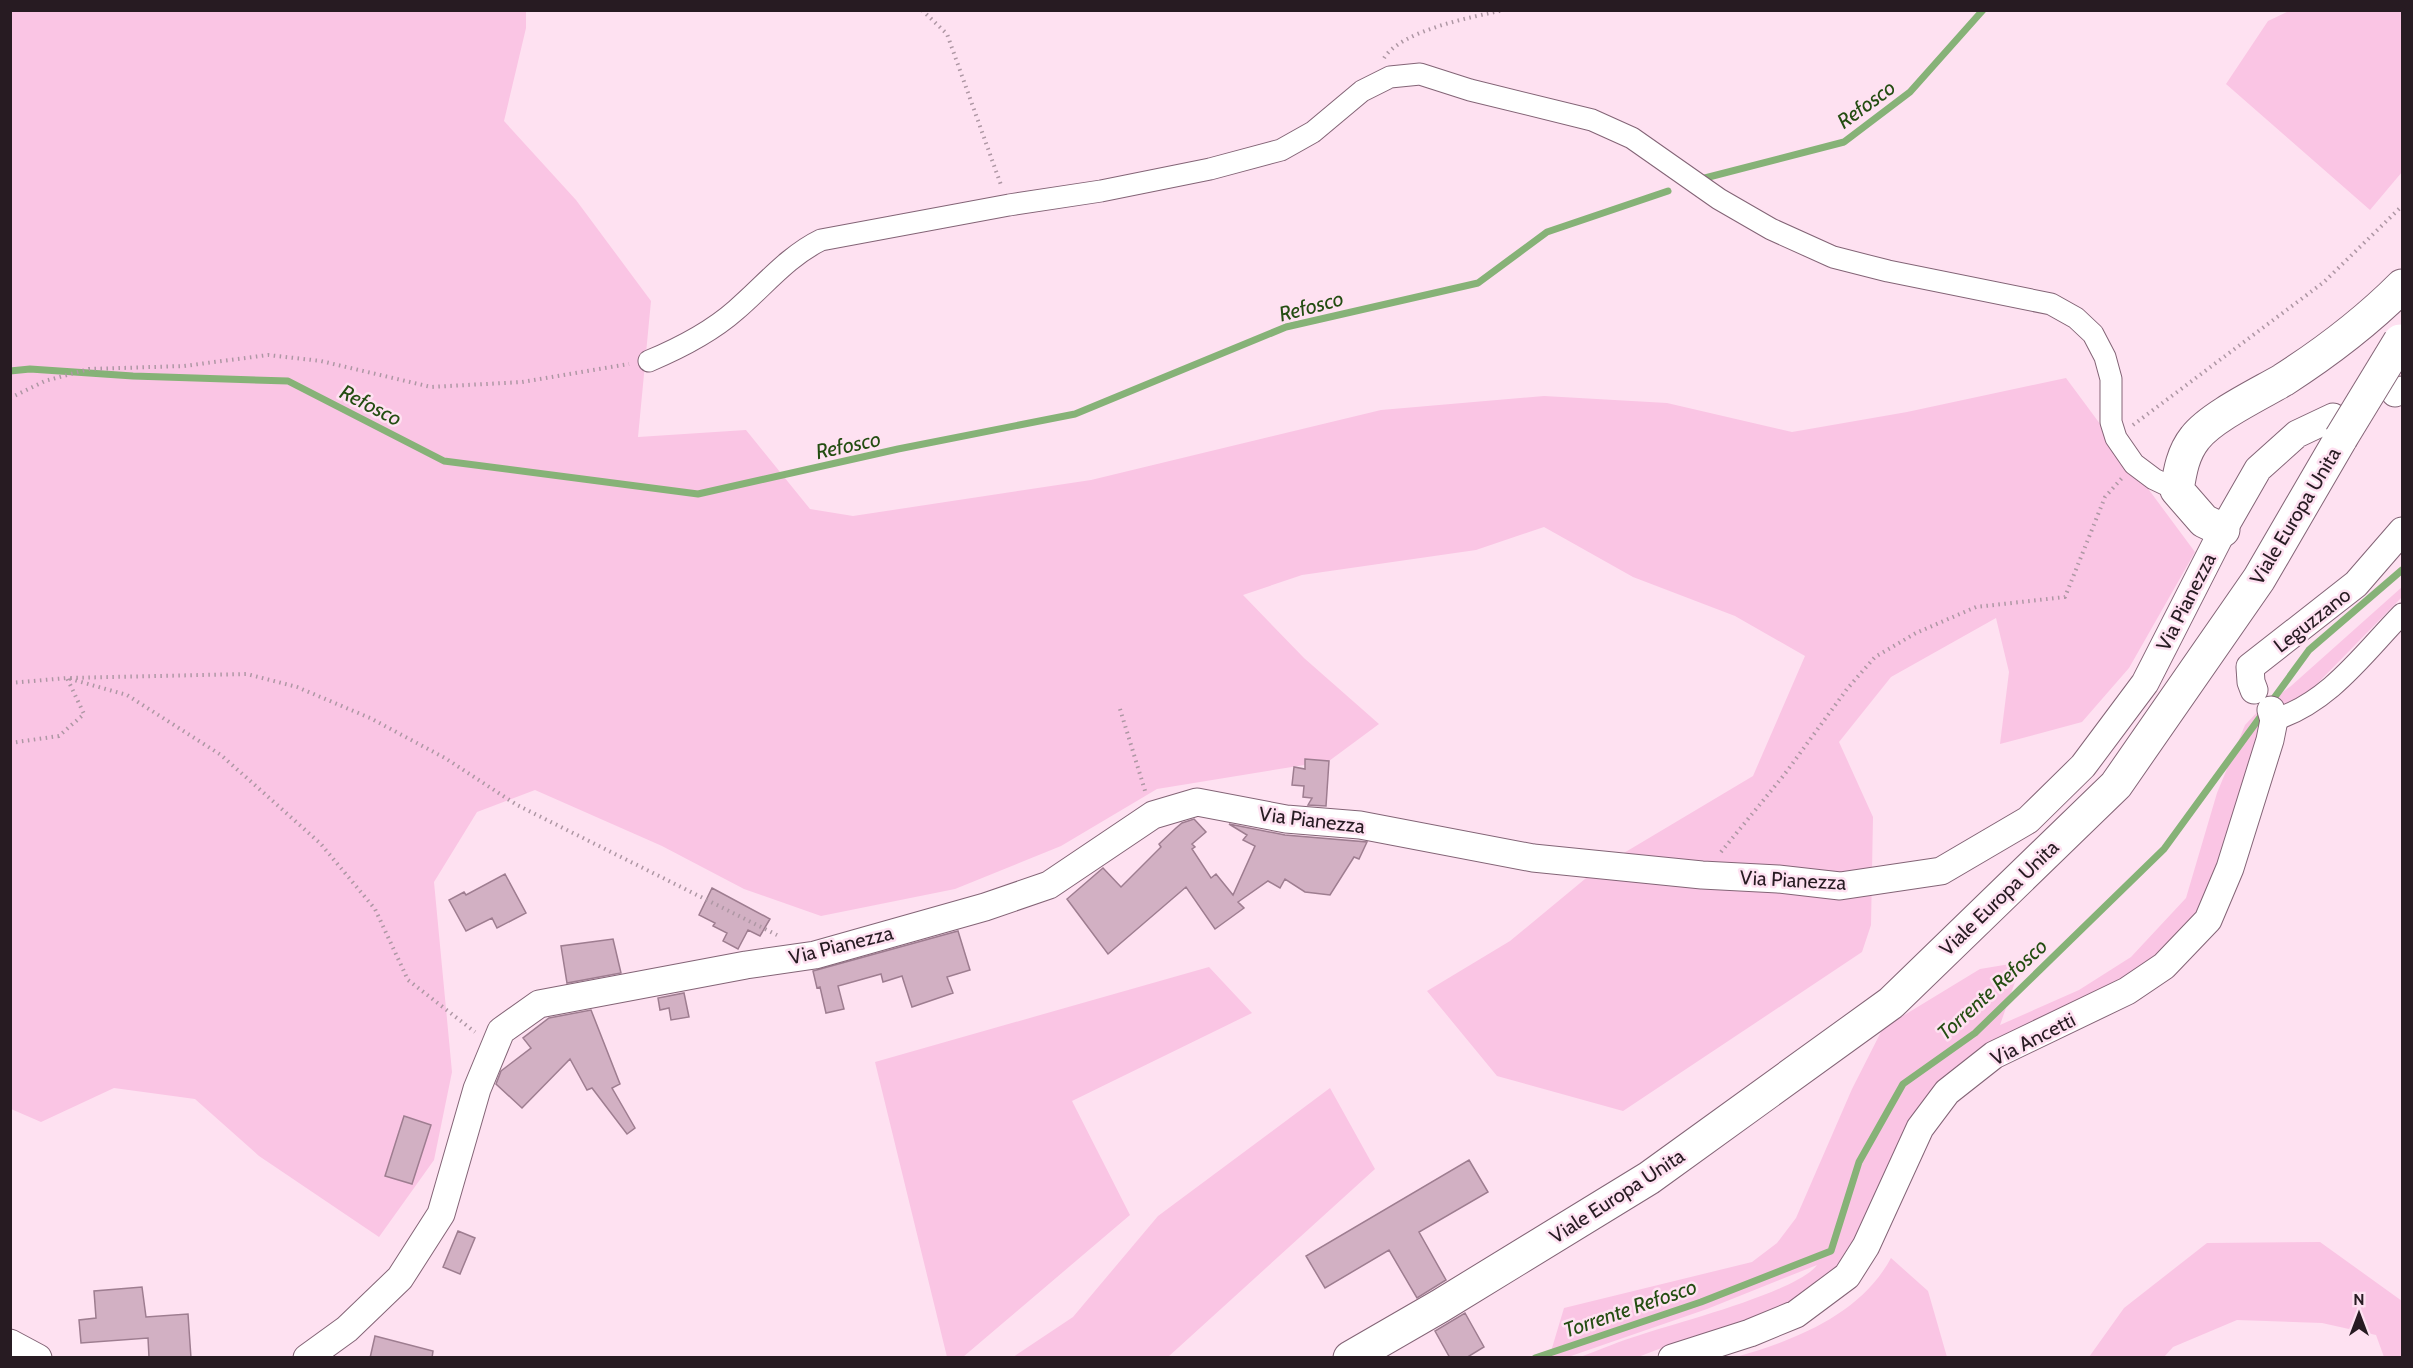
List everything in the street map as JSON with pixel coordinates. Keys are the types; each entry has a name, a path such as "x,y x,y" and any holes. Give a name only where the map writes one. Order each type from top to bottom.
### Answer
{"highway":[{"path":"2223,530 2204,521 2177,490 2181,462 2195,437 2224,414 2284,379 2332,345 2403,286"},
{"name":"Viale Europa Unita","path":"1350,1358 1440,1306 1649,1178 1891,1003 2116,785 2259,579 2337,428 2401,340"}],"street":[{"path":"649,361 690,344 734,312 803,249 821,240 1009,205 1101,191 1209,169 1281,150 1313,132 1362,91 1390,77 1420,75 1470,90 1592,120 1632,138 1719,199 1771,229 1833,257 1888,271 2051,304 2076,318 2093,334 2105,357 2111,379 2111,422 2116,438 2134,464 2154,479 2177,490"},
{"name":"Via Pianezza","path":"307,1358 347,1329 400,1278 441,1214 477,1089 501,1031 539,1004 746,965 815,955 985,907 1049,885 1153,815 1197,802 1286,819 1360,825 1533,858 1840,886 1941,871 2028,820 2083,766 2145,682 2223,530 2258,470 2297,434 2337,428"},
{"name":"Leguzzano","path":"2266,706 2250,682 2250,667 2356,584 2403,531"},
{"path":"2266,706 2286,716 2320,698 2403,614"},
{"name":"Via Ancetti","path":"1672,1358 1750,1333 1796,1314 1847,1276 1871,1236 1920,1128 1947,1092 1994,1055 2127,991 2164,966 2208,920 2230,868 2270,740 2266,706"},
{"path":"10,1343 38,1358"}],"path":[{"path":"922,10 947,34 1009,205"},
{"path":"1362,91 1386,54 1418,33 1504,10"},
{"path":"2116,438 2324,282 2403,206"},
{"path":"10,398 45,381 90,369 184,366 268,355 321,361 430,387 522,382 649,361"},
{"path":"1702,875 1784,775 1847,689 1875,657 1916,633 1976,607 2065,597 2105,497 2134,464"},
{"path":"10,683 67,678 247,674 297,687 370,718 445,758 517,805 815,955"},
{"path":"10,743 59,736 84,714 67,678"},
{"path":"67,678 127,695 221,755 320,843 375,909 408,980 494,1047"},
{"path":"1120,709 1153,815"}],"shaded area":[{"path":"10,11 526,11 526,28 504,121 576,200 651,301 638,437 746,430 810,509 853,516 1091,480 1381,410 1544,396 1667,403 1792,432 1907,412 2066,378 2195,552 2129,668 2082,722 2000,744 2009,672 1996,618 1891,677 1839,742 1873,817 1871,925 1862,952 1623,1111 1497,1076 1427,991 1510,941 1597,869 1753,776 1805,656 1735,616 1633,577 1544,527 1476,550 1302,575 1243,595 1304,658 1379,724 1329,761 1157,789 1061,846 955,889 821,916 744,889 662,846 535,790 477,812 434,882 452,1072 434,1160 379,1237 259,1156 195,1099 114,1088 41,1122 11,1109"},
{"path":"2289,11 2402,11 2402,172 2370,210 2226,84 2268,21"},
{"path":"2402,587 2402,597 2309,692 2278,711 2200,909 2169,945 2135,973 2084,1003 1917,1128 1859,1247 1806,1295 1745,1321 1685,1339 1638,1357 1580,1357 1632,1337 1762,1296 1786,1286 1817,1265 1707,1309 1568,1357 1549,1358 1564,1308 1752,1262 1777,1243 1796,1218 1852,1089 1883,1028 1980,969 2022,962 2000,1025 2079,990 2131,957 2186,898 2217,793 2245,725 2262,707 2291,686"},
{"path":"1209,967 1252,1013 1072,1101 1130,1215 963,1357 947,1357 875,1062"},
{"path":"1330,1088 1375,1169 1168,1357 1013,1357 1073,1317 1158,1216"},
{"path":"2320,1242 2402,1301 2402,1357 2384,1357 2376,1335 2322,1323 2237,1320 2173,1347 2164,1357 2089,1357 2124,1308 2207,1243"},
{"path":"1891,1258 1928,1291 1947,1357 1736,1357 1803,1333 1844,1310 1878,1278"}],"building":[{"path":"1305,759 1329,761 1326,806 1308,805 1312,798 1303,797 1304,786 1292,785 1294,767 1305,769"},
{"path":"1194,819 1206,832 1192,844 1195,847 1192,849 1211,878 1216,874 1233,895 1255,846 1243,840 1247,835 1229,824 1285,835 1367,842 1359,859 1354,857 1330,895 1305,892 1285,879 1280,888 1268,881 1238,902 1244,908 1215,929 1186,887 1108,954 1067,899 1103,868 1121,887 1161,847 1159,844 1176,828"},
{"path":"505,874 526,913 497,928 492,918 466,931 449,900 464,892 466,895"},
{"path":"712,888 770,919 760,936 748,930 738,949 723,941 727,933 713,926 715,923 699,915"},
{"path":"958,931 970,970 947,977 953,993 912,1007 902,976 883,982 881,974 838,986 844,1009 826,1013 820,987 817,988 813,971"},
{"path":"613,939 621,973 567,983 561,946"},
{"path":"684,993 689,1017 671,1020 669,1008 660,1010 658,998"},
{"path":"591,1010 620,1084 612,1088 635,1128 627,1134 592,1088 587,1090 570,1059 522,1108 496,1084 501,1071 531,1048 523,1038 549,1018"},
{"path":"404,1116 431,1125 412,1184 385,1176"},
{"path":"1469,1160 1488,1192 1419,1232 1446,1280 1417,1298 1389,1250 1325,1288 1306,1256"},
{"path":"458,1231 475,1238 460,1274 443,1267"},
{"path":"142,1287 146,1317 188,1314 191,1358 149,1357 148,1338 81,1343 79,1320 96,1318 94,1291"},
{"path":"1465,1313 1484,1347 1466,1358 1450,1358 1435,1331"},
{"path":"375,1336 433,1351 432,1358 370,1358"}],"waterway":[{"name":"Refosco","path":"1701,179 1844,142 1910,92 1983,10"},
{"name":"Refosco","path":"10,371 30,369 133,376 288,381 444,461 698,494 898,449 1075,414 1286,327 1478,283 1547,232 1668,191"},
{"name":"Torrente Refosco","path":"1535,1358 1701,1302 1831,1251 1859,1162 1903,1084 1975,1033 2164,849 2309,650 2402,570"}]}
